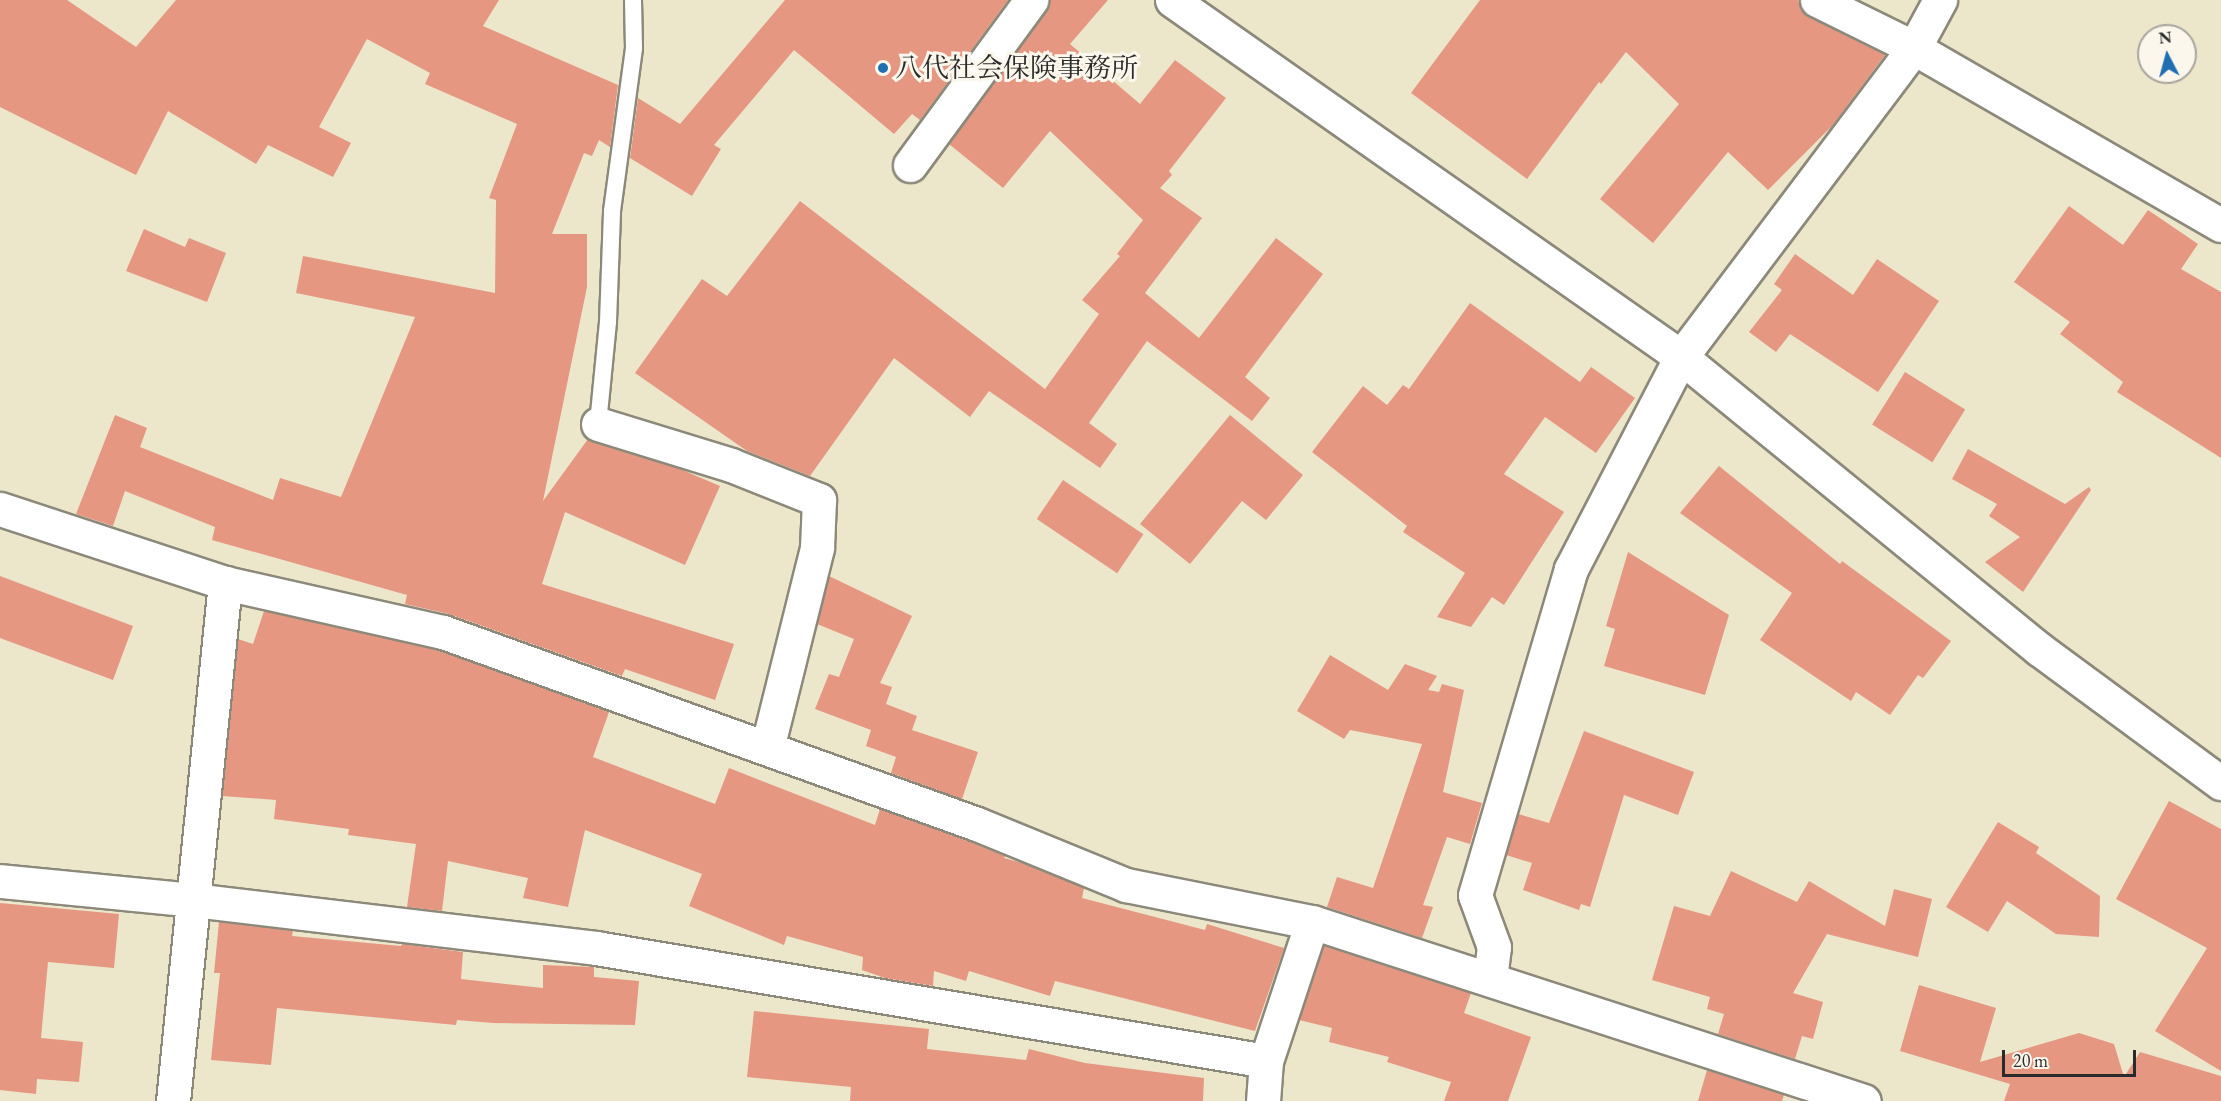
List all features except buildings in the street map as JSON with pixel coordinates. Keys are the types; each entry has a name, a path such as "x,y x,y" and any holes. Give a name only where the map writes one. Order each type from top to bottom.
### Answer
{"street":[{"path":"910,165 1031,0"},
{"path":"1172,0 1681,357 2039,649 2221,783"},
{"path":"1817,0 1914,48 2221,225"},
{"path":"1490,979 1494,947 1475,895 1571,569 1681,357 1914,48 1940,0"},
{"path":"598,424 731,465 819,500 817,548 767,748"},
{"path":"0,509 225,583 443,632 977,824 1126,885 1312,922 1864,1101"},
{"path":"173,1101 225,583"},
{"path":"0,881 194,900 596,948 1266,1060"},
{"path":"1263,1101 1266,1060 1312,922"}],"lane":[{"path":"598,424 608,322 612,211 634,48 633,0"}],"place":[{"name":"八代社会保険事務所","path":"883,68"}]}
